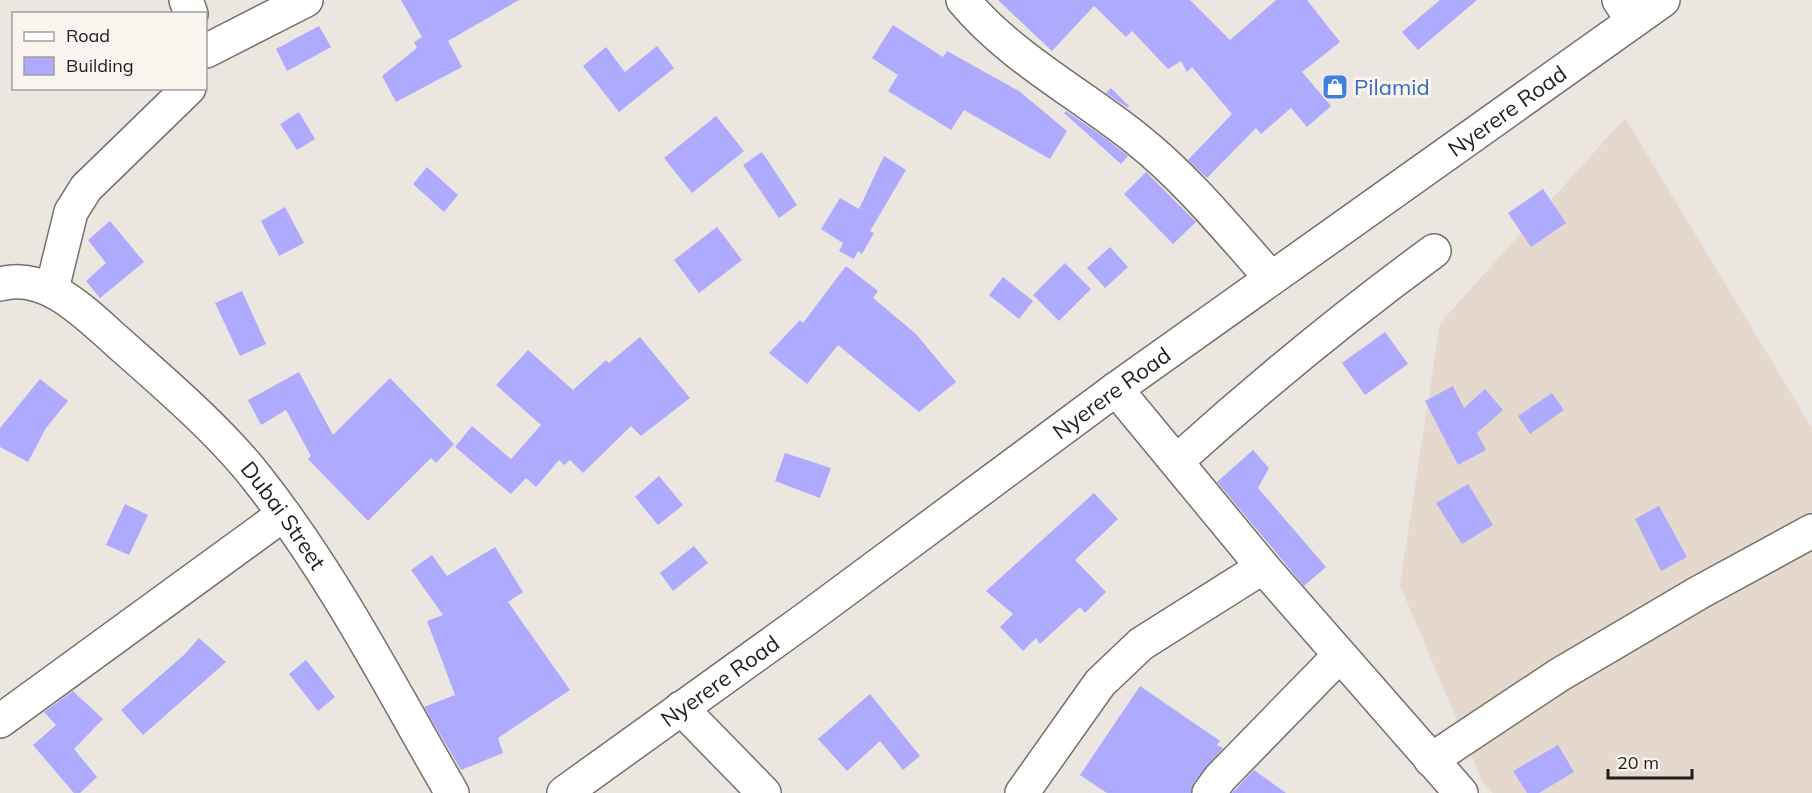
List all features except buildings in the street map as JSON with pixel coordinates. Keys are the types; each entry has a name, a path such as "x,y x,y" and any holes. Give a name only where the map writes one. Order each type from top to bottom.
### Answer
{"street":[{"path":"207,50 306,0"},
{"path":"963,0 976,16 1028,59 1148,149 1191,188 1271,278"},
{"name":"Nyerere Road","path":"564,793 1271,278 1626,11 1663,0"},
{"path":"0,284 15,280 52,289 71,212 86,188 187,90"},
{"path":"1177,461 1254,392 1348,315 1434,251"},
{"name":"Dubai Street","path":"52,289 98,325 172,390 254,474 341,599 452,793"},
{"path":"1116,389 1339,656 1461,793"},
{"path":"0,721 284,514"},
{"path":"1431,760 1559,675 1700,592 1812,531"},
{"path":"1022,793 1100,683 1141,644 1263,567"},
{"path":"1209,793 1220,778 1339,656"},
{"path":"681,708 764,793"}],"shaded area":[{"path":"1625,118 1812,428 1812,793 1493,793 1483,783 1400,585 1440,323"}],"place":[{"name":"Pilamid","path":"1335,87"}]}
